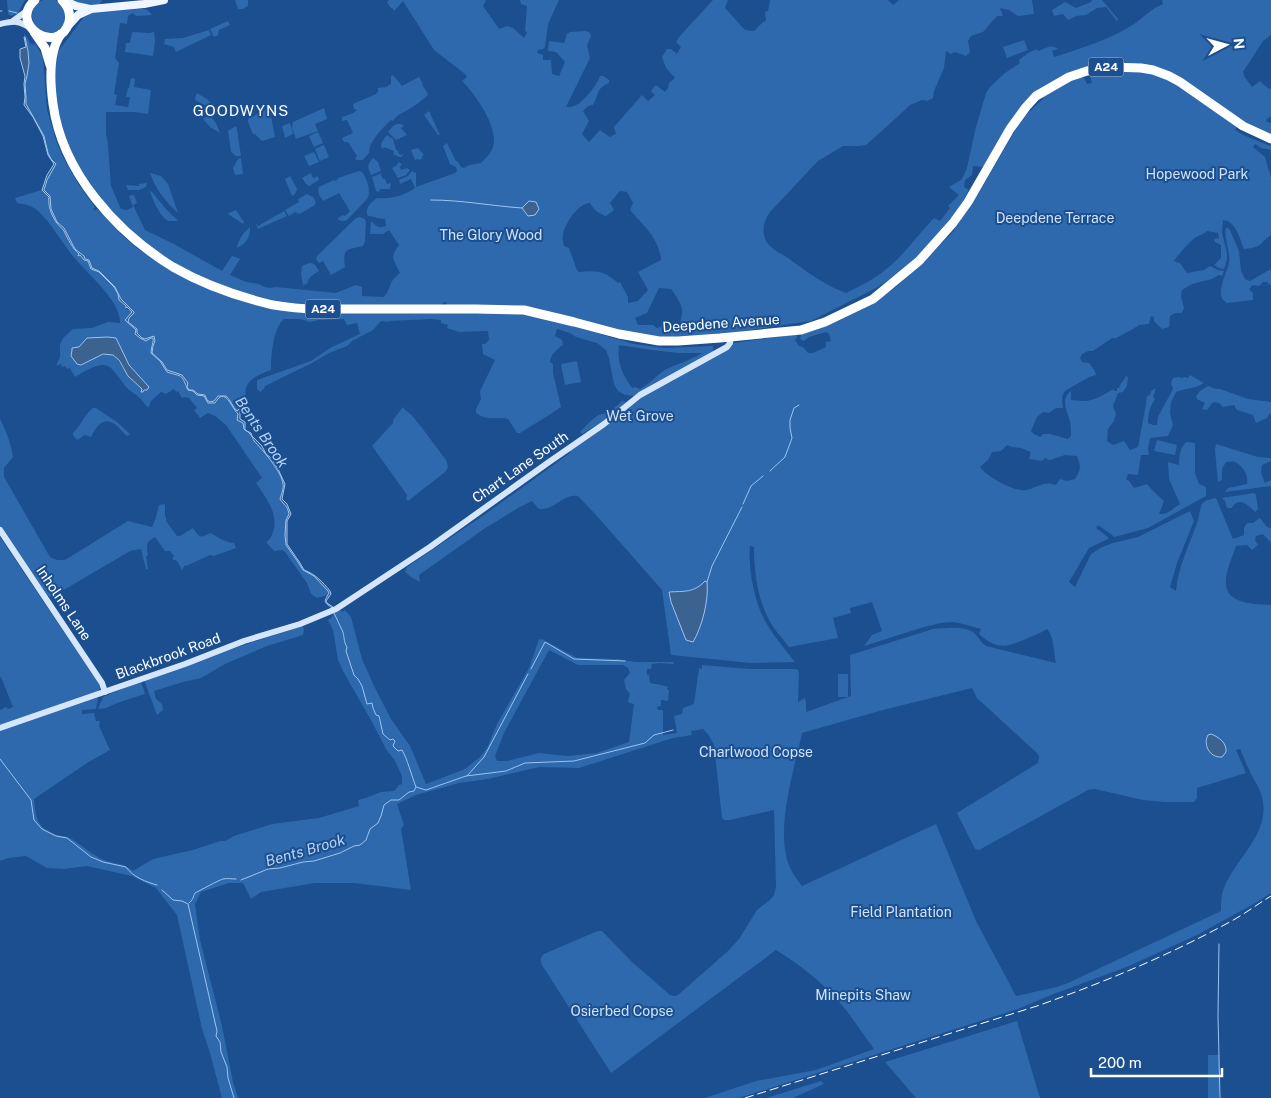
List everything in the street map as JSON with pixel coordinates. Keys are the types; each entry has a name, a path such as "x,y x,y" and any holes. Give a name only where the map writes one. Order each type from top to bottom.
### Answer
{"highway":[{"name":"Deepdene Avenue","path":"63,0 70,16 54,48 51,70 52,98 57,127 64,147 79,175 91,192 112,217 147,250 174,267 225,291 265,303 288,307 310,309 524,310 619,334 659,341 720,338 801,330 825,322 873,299 919,261 953,223 968,202 1010,129 1026,107 1036,96 1069,77 1087,71 1111,67 1152,70 1180,82 1243,126 1271,139"},
{"name":"Deepdene Avenue","path":"31,4 27,19 32,30 45,48 51,70"},
{"path":"32,30 38,35 48,38 55,37 63,31"}],"main road":[{"path":"63,0 76,6 92,9 164,0"},
{"path":"63,31 78,15 92,9"}],"street":[{"path":"13,21 31,4"},
{"path":"0,24 13,21 23,23 32,30"},
{"name":"Chart Lane South","path":"343,605 430,547 604,424 639,395 727,347 731,337"},
{"path":"714,354 719,347 720,338"},
{"name":"Inholms Lane","path":"0,530 102,683 105,692"},
{"name":"Blackbrook Road","path":"0,728 185,664 244,641 300,624 343,605"}],"green space":[{"path":"49,-1 56,0 61,4 65,9 65,23 61,28 56,32 49,33 42,32 37,28 33,23 32,16 33,9 37,4 42,0"},
{"path":"7,0 25,0 18,13 11,16 8,14"},
{"path":"69,0 102,1 99,6 89,7"},
{"path":"235,0 248,0 248,6 238,9"},
{"name":"The Glory Wood","path":"389,0 486,0 483,6 499,29 507,26 513,28 524,38 527,32 525,31 527,6 521,4 520,0 559,0 548,24 545,47 538,50 537,53 543,55 543,60 551,60 552,74 559,76 565,62 556,52 548,51 549,41 564,43 567,34 570,32 586,31 590,33 591,36 587,45 590,58 566,107 578,104 585,98 593,89 600,76 609,80 609,83 600,90 593,105 588,106 583,111 589,121 582,134 589,142 600,130 610,137 616,134 614,127 642,95 648,101 655,95 651,91 656,85 665,92 669,83 675,78 666,68 662,57 667,49 671,49 677,54 681,47 676,42 679,37 713,0 728,0 725,8 745,30 754,31 766,21 765,12 768,11 770,0 888,0 893,5 899,0 1032,0 1034,14 1018,16 1009,10 1000,8 1003,16 997,16 983,32 971,36 968,41 970,52 966,56 955,52 951,54 946,51 944,68 933,98 910,105 866,145 843,146 818,161 770,212 763,229 764,237 768,244 830,286 846,293 885,270 934,218 940,221 950,208 948,206 959,195 949,187 961,180 967,168 986,93 1005,73 1020,63 1019,60 1037,49 1038,51 1050,46 1055,47 1058,49 1052,51 1054,57 1105,39 1134,24 1163,4 1162,0 1271,0 1271,35 1263,41 1243,72 1252,87 1260,81 1269,89 1271,88 1271,116 1266,120 1271,123 1271,135 1245,124 1152,67 1068,74 1053,81 1027,101 1017,112 984,167 973,166 972,175 965,180 964,187 969,190 955,214 913,263 878,287 811,321 717,335 661,337 622,332 538,308 513,305 447,306 446,302 444,302 441,306 319,305 290,303 250,296 217,285 172,262 146,245 103,203 72,158 57,114 54,68 57,50 60,49 84,17 89,14 105,10 146,10 152,15 136,16 133,13 128,16 127,24 120,23 115,58 119,63 114,94 117,95 115,105 128,107 130,97 126,97 128,88 131,78 135,79 134,87 151,90 148,114 106,112 111,186 121,209 127,210 133,207 129,196 134,195 137,203 133,205 145,230 222,271 232,256 240,259 230,275 246,282 270,288 336,293 356,285 362,287 362,296 384,297 393,279 400,273 393,256 399,245 389,230 383,234 370,234 371,221 379,227 386,226 385,219 368,216 369,206 377,198 397,196 415,188 411,179 400,184 399,180 408,176 412,171 416,173 416,187 455,173 457,171 456,167 450,164 443,146 447,143 456,161 464,168 481,163 491,151 494,139 493,130 485,111 462,81 467,77 465,74 434,50 403,1 394,11 387,2","holes":["620,191 627,192 633,203 630,210 654,239 660,252 661,260 638,272 648,290 638,301 628,303 628,297 620,282 618,283 600,272 579,272 569,248 564,246 563,238 564,230 569,220 581,206 590,203 593,208 606,216 614,210 610,203","659,288 671,289 677,298 682,309 680,323 657,328 653,325 638,325 635,318 647,313"]},
{"path":"1092,0 1102,0 1118,19 1117,21 1106,7 1097,8 1086,15 1076,16 1068,20 1063,14 1054,16 1052,10 1065,2 1076,8"},
{"path":"228,21 230,25 219,30 218,35 214,37 210,29"},
{"path":"209,30 211,35 176,52 174,47 164,44 165,39 183,38"},
{"path":"132,32 154,32 153,56 125,52 126,43 130,43"},
{"path":"24,33 31,44 34,45 34,43 36,45 43,57 47,110 57,143 79,185 95,207 93,209 95,211 97,209 137,248 171,271 217,293 256,305 310,313 489,312 521,314 634,344 665,348 713,346 713,351 711,355 634,396 625,395 618,391 614,384 606,350 597,343 557,329 555,336 562,340 563,345 554,352 550,362 553,364 553,373 561,407 520,433 517,433 508,419 489,418 476,413 481,399 480,391 495,360 483,354 482,344 489,340 488,331 459,332 447,328 448,325 441,323 441,320 431,319 381,321 373,330 352,341 347,346 329,353 265,386 260,392 257,389 257,380 311,361 330,348 360,334 357,323 347,325 344,319 310,322 300,319 284,319 280,323 275,335 271,370 260,374 250,381 246,390 248,402 239,411 236,410 226,396 218,396 214,401 210,402 205,395 189,390 197,395 204,396 208,403 215,403 218,398 225,397 238,414 237,420 244,423 244,429 261,447 277,470 284,484 280,499 286,504 289,514 286,520 286,545 303,570 314,576 329,593 317,598 311,594 307,583 285,552 282,550 274,551 266,542 273,532 274,519 264,494 256,483 262,478 226,425 208,413 200,418 194,410 197,408 189,398 182,398 178,391 176,392 174,389 166,394 161,392 151,401 149,407 126,387 113,370 107,366 93,367 75,377 70,368 62,367 61,364 56,366 60,357 60,344 63,338 73,329 92,328 108,322 120,323 119,314 108,295 75,259 46,220 33,207 17,203 15,198 42,190 49,197 49,207 54,219 64,231 74,248 79,254 78,256 80,255 85,260 88,261 91,269 99,272 114,287 119,300 132,312 125,320 136,330 135,334 140,338 146,341 153,337 151,353 163,364 152,353 154,336 145,339 136,333 137,329 128,322 134,312 121,299 115,287 99,271 92,268 89,260 85,259 75,249 64,228 57,222 51,209 50,196 44,190 56,164 48,153 44,136 26,104 25,84 29,63","holes":["87,338 116,338 129,365 149,387 147,390 142,392 142,389 129,377 117,358 109,354 103,354 80,364 77,364 71,356 72,348 79,347","619,345 678,353 702,353 665,370 640,389 632,388 623,373 619,358"]},
{"path":"1024,40 1028,50 1007,58 1003,47"},
{"path":"1116,70 1146,72 1170,80 1236,127 1235,130 1247,137 1271,146 1271,150 1261,148 1255,144 1253,147 1265,157 1271,178 1271,235 1258,246 1244,249 1234,227 1223,220 1222,232 1227,254 1224,269 1214,265 1221,258 1221,245 1215,242 1214,239 1219,238 1218,233 1207,231 1193,239 1174,261 1180,263 1187,273 1204,270 1210,266 1224,271 1222,276 1219,275 1212,279 1192,284 1182,290 1181,297 1184,308 1182,313 1175,313 1170,316 1169,327 1162,329 1154,321 1154,317 1151,316 1149,324 1139,325 1116,338 1112,338 1093,351 1082,354 1080,358 1082,362 1089,363 1096,375 1065,391 1062,397 1063,408 1056,408 1049,413 1043,412 1037,417 1031,431 1040,437 1043,434 1050,434 1068,439 1071,434 1065,400 1068,394 1071,391 1071,400 1092,400 1114,389 1114,391 1117,391 1117,388 1119,388 1126,376 1128,377 1127,386 1123,392 1118,393 1113,406 1116,414 1114,421 1108,429 1107,441 1113,445 1124,441 1130,450 1138,447 1147,396 1150,395 1151,391 1156,388 1153,397 1155,399 1148,416 1148,423 1157,425 1158,417 1173,389 1171,383 1173,378 1188,378 1190,375 1204,383 1176,392 1171,402 1170,413 1173,425 1168,436 1150,438 1149,455 1141,455 1138,475 1128,474 1126,479 1134,488 1147,484 1164,501 1159,514 1168,512 1180,504 1169,479 1168,462 1179,465 1180,453 1184,444 1186,442 1195,443 1195,473 1199,484 1206,487 1206,496 1148,528 1114,537 1098,525 1096,528 1108,539 1089,548 1069,582 1075,587 1091,554 1102,547 1138,537 1190,511 1194,521 1177,563 1170,587 1176,591 1181,565 1198,521 1201,506 1210,499 1216,498 1233,539 1244,535 1244,528 1247,523 1253,523 1260,518 1267,527 1271,528 1271,543 1263,534 1256,536 1255,540 1258,545 1252,550 1247,545 1236,546 1228,567 1226,580 1227,588 1235,599 1241,602 1271,605 1271,893 1197,935 1129,966 1018,1009 739,1098 705,1098 756,1081 816,1070 874,1049 831,993 805,970 776,950 611,1073 542,965 541,960 544,954 595,932 602,931 632,962 670,995 675,996 728,951 739,939 757,910 774,895 776,887 774,810 730,820 722,818 714,745 703,729 691,731 692,735 673,738 579,768 539,767 488,779 459,783 416,795 397,804 404,825 401,829 411,890 354,883 315,883 261,892 251,899 243,883 229,883 201,892 195,904 200,940 238,1098 222,1098 202,1029 177,915 156,888 132,876 87,866 64,869 47,868 26,856 0,861 0,710 6,707 8,709 13,707 0,677 0,537 99,684 98,692 70,707 98,698 96,709 82,710 82,714 94,713 96,721 100,721 99,726 110,750 87,763 34,799 38,821 50,832 70,838 100,858 123,865 133,871 153,859 225,841 234,836 272,824 319,818 359,806 358,800 381,792 394,791 402,784 402,776 395,761 386,749 338,660 333,630 328,620 340,610 342,612 345,610 351,617 362,659 374,686 391,719 410,746 426,784 465,769 480,757 487,748 497,724 529,668 539,639 577,658 618,659 635,662 674,662 673,664 652,664 651,669 647,669 650,683 666,686 669,690 668,701 661,700 661,706 657,707 658,710 663,710 663,735 677,733 674,716 682,714 683,708 694,704 699,668 702,669 702,665 750,669 796,669 799,673 798,702 805,698 806,712 851,696 850,655 933,629 967,629 973,632 986,646 1056,663 1051,637 1047,629 1014,644 1003,646 992,643 979,634 981,629 951,622 924,627 864,646 872,635 882,631 872,602 850,608 851,613 833,618 838,638 789,647 772,625 764,610 757,583 754,547 750,546 751,573 760,611 778,641 794,662 751,663 671,655 662,590 578,496 568,497 544,509 539,509 532,501 518,508 484,529 419,575 420,582 405,572 407,567 484,515 570,453 570,451 626,407 666,382 673,381 676,377 734,343 797,334 795,340 808,353 813,353 826,347 826,342 831,341 829,334 826,332 809,337 804,341 800,339 802,331 873,302 896,287 919,265 953,232 981,189 1020,122 1043,99 1044,95 1052,89 1081,76 1087,84 1092,83 1091,74","holes":["1007,445 1031,452 1029,459 1042,461 1045,458 1050,460 1065,455 1077,456 1080,468 1075,479 1067,481 1060,479 1056,485 1047,483 1025,490 1014,489 988,475 980,467 988,460 992,452 1001,451","549,650 578,665 623,665 628,668 630,673 624,680 626,689 630,694 628,701 634,704 629,742 597,753 567,756 539,753 507,761 497,761 495,756 504,733","972,688 977,698 1038,754 1038,763 957,813 975,849 979,850 1088,790 1095,789 1143,800 1194,802 1197,798 1197,788 1246,773 1236,750 1240,749 1262,798 1263,814 1261,826 1229,877 1222,896 1221,911 1068,983 1016,996 976,921 936,824 802,886 789,866 785,848 785,815 802,733 883,710"]},
{"path":"393,75 402,86 419,77 428,95 393,121 391,120 374,139 369,153 363,160 357,160 355,159 357,156 348,142 344,142 342,138 353,133 347,120 342,121 342,117 357,110 354,109 353,104 376,94 378,88 391,84 391,76"},
{"path":"197,93 213,105 208,107 196,101"},
{"path":"324,108 327,119 315,124 318,131 296,139 292,128 293,122"},
{"path":"265,110 270,111 275,137 262,141 253,134 248,119"},
{"path":"429,111 440,135 438,135 424,115"},
{"path":"209,114 216,123 220,133 210,127 203,119"},
{"path":"290,123 293,134 285,138 282,126"},
{"path":"397,124 404,126 401,128 407,135 396,140 388,132"},
{"path":"236,126 241,156 236,156 231,152 228,131"},
{"path":"318,132 323,143 314,147 309,136"},
{"path":"387,135 393,139 396,150 400,155 404,154 401,157 393,154 394,151 384,147 383,149 381,146"},
{"path":"324,145 329,157 320,161 315,149"},
{"path":"418,148 424,155 420,160 415,160 411,150"},
{"path":"314,152 319,162 309,166 304,156"},
{"path":"241,158 243,174 235,175 233,168 238,159"},
{"path":"373,158 378,162 381,171 371,175 368,166"},
{"path":"398,162 402,164 401,170 407,168 410,170 406,175 398,178 392,168"},
{"path":"359,171 362,172 368,184 368,198 347,220 337,219 343,215 345,216 350,211 339,193 323,201 318,189 338,178"},
{"path":"150,173 161,176 168,184 178,213 161,195"},
{"path":"311,173 313,178 318,176 319,180 309,186 302,178"},
{"path":"382,173 381,175 387,184 391,183 390,189 380,189 379,192 376,191 372,177"},
{"path":"290,176 297,189 292,196 285,179"},
{"path":"147,183 146,187 139,190 128,190 126,185 139,186 139,184"},
{"path":"150,191 178,221 169,221 163,217"},
{"path":"307,194 313,197 316,202 314,206 299,214 295,212 289,216 285,210 299,202 298,199"},
{"path":"236,210 244,222 243,224 228,214"},
{"path":"284,211 287,216 258,229 256,224 258,226"},
{"path":"356,218 365,219 366,222 363,246 347,250 344,256 345,267 331,275 323,261 319,263 316,259 317,256"},
{"path":"250,227 250,234 247,239 237,248 242,236"},
{"path":"1226,228 1230,230 1239,251 1241,271 1245,279 1250,281 1271,269 1271,286 1267,282 1263,282 1259,286 1253,285 1249,289 1253,293 1253,300 1227,303 1221,295 1222,284 1229,263 1225,235"},
{"path":"309,263 314,264 319,271 310,277 307,284 303,285 302,266"},
{"path":"577,361 581,382 565,385 561,364"},
{"path":"1208,386 1248,399 1271,402 1271,414 1256,423 1253,415 1237,410 1234,405 1223,407 1219,403 1213,402 1207,410 1202,409 1205,403 1197,399 1196,396"},
{"path":"622,401 626,402 603,421 582,434 580,432 596,417 610,411"},
{"path":"403,407 413,416 426,433 446,460 448,466 445,472 408,501 406,499 407,495 372,446 393,423 393,420"},
{"path":"93,408 96,408 117,422 130,434 127,436 116,425 107,421 98,426 91,437 85,435 77,440 73,433"},
{"path":"0,419 8,437 13,457 4,468 4,477 50,557 57,560 65,560 128,521 152,527 159,505 165,504 166,521 177,536 193,528 200,536 210,533 234,543 236,548 214,556 210,555 185,565 182,570 177,561 172,559 174,556 170,551 165,551 155,537 147,544 148,569 146,569 141,549 130,551 52,597 48,596 0,526"},
{"path":"1157,440 1177,445 1175,455 1154,451"},
{"path":"1216,444 1258,457 1271,458 1271,461 1262,465 1261,473 1265,483 1271,480 1271,486 1225,492 1228,488 1247,484 1247,478 1241,466 1234,462 1226,462 1222,469 1222,480 1218,482"},
{"path":"1254,493 1258,509 1255,512 1243,502 1237,502 1232,508 1227,508 1222,498"},
{"path":"302,626 304,629 303,635 267,646 225,664 201,678 154,691 156,699 162,704 163,710 157,715 144,680"},
{"path":"838,674 848,674 848,697 838,697"},
{"path":"141,681 145,694 98,709 103,697"},
{"path":"1017,1021 1040,1098 916,1098 885,1062"},
{"path":"1208,1055 1219,1055 1219,1098 1208,1098"},
{"path":"821,1081 824,1084 793,1098 766,1098"}],"shaded area":[{"path":"24,37 28,51 29,63 25,84 26,104 44,136 51,159 56,164 44,190 50,196 51,209 57,222 64,228 75,249 85,259 89,260 92,268 99,271 115,287 121,299 134,312 128,322 137,329 137,333 145,339 154,336 155,341 152,353 162,362 167,370 182,375 188,383 187,387 189,390 193,390 198,394 205,395 210,402 214,401 218,396 226,396 237,411 248,402 240,411 240,419 245,422 245,430 243,423 237,420 238,414 225,397 219,398 215,403 208,403 204,396 197,395 193,391 188,390 181,376 167,372 160,361 151,353 153,338 146,341 135,334 136,330 125,320 132,312 119,300 114,287 99,272 91,269 88,261 84,260 80,255 78,256 79,254 72,246 64,231 54,219 49,207 49,197 42,190 47,175 54,164 48,155 43,136 24,105 25,76 20,58 20,49 26,47"},
{"path":"529,201 536,202 539,209 535,215 528,216 522,208"},
{"path":"87,338 116,338 129,365 149,387 147,390 141,392 142,389 128,376 119,360 113,355 103,354 81,365 77,364 71,356 72,348 79,347"},
{"path":"246,430 251,433 271,458 285,484 282,499 287,504 291,514 287,521 287,544 304,570 312,574 325,584 330,591 331,594 326,601 332,608 327,604 325,601 329,593 328,591 314,576 303,570 286,545 286,520 289,514 280,499 283,487 282,479 271,461"},
{"path":"705,581 707,582 706,605 693,642 686,640 669,592 697,588"},
{"path":"1211,734 1224,743 1226,752 1222,757 1217,757 1208,750 1206,742 1208,735"}],"waterway":[{"name":"Bents Brook","path":"9,11 17,13"},
{"path":"431,200 522,208"},
{"path":"770,471 785,457 792,438 790,420 794,408 799,405"},
{"path":"743,504 751,486 763,476"},
{"path":"707,582 712,566 742,507"},
{"name":"Bents Brook","path":"241,880 268,869 314,861 360,845 366,840 370,829 378,823 384,805 391,800 399,800 409,792 414,791 416,787 402,750 398,751 393,746 395,741 393,739 390,740 383,734 379,716 376,715 372,703 367,704 362,686 354,675 346,651 347,647 343,632 334,613"},
{"path":"531,669 545,642 574,659 625,661"},
{"path":"467,776 484,757 528,674"},
{"path":"416,787 426,790 466,776 506,771 525,763 574,761 645,743 654,735 673,730"},
{"path":"0,759 31,800 34,820 42,829 56,836 67,838 91,857 103,862 126,867 144,881 157,885"},
{"name":"Bents Brook","path":"189,903 195,893 214,883 223,879 236,879"},
{"path":"162,890 173,900 188,904 217,1031 216,1036 220,1042 234,1098"},
{"path":"1219,944 1220,1098"}],"railway":[{"path":"745,1098 1037,1006 1085,988 1133,969 1203,936 1238,918 1271,896"}],"district":[{"name":"GOODWYNS","path":"241,110"}],"park label":[{"name":"Hopewood Park","path":"1197,174"},
{"name":"Deepdene Terrace","path":"1055,218"},
{"name":"Wet Grove","path":"640,416"},
{"name":"Charlwood Copse","path":"756,752"},
{"name":"Field Plantation","path":"901,912"},
{"name":"Minepits Shaw","path":"863,995"},
{"name":"Osierbed Copse","path":"622,1011"}]}
